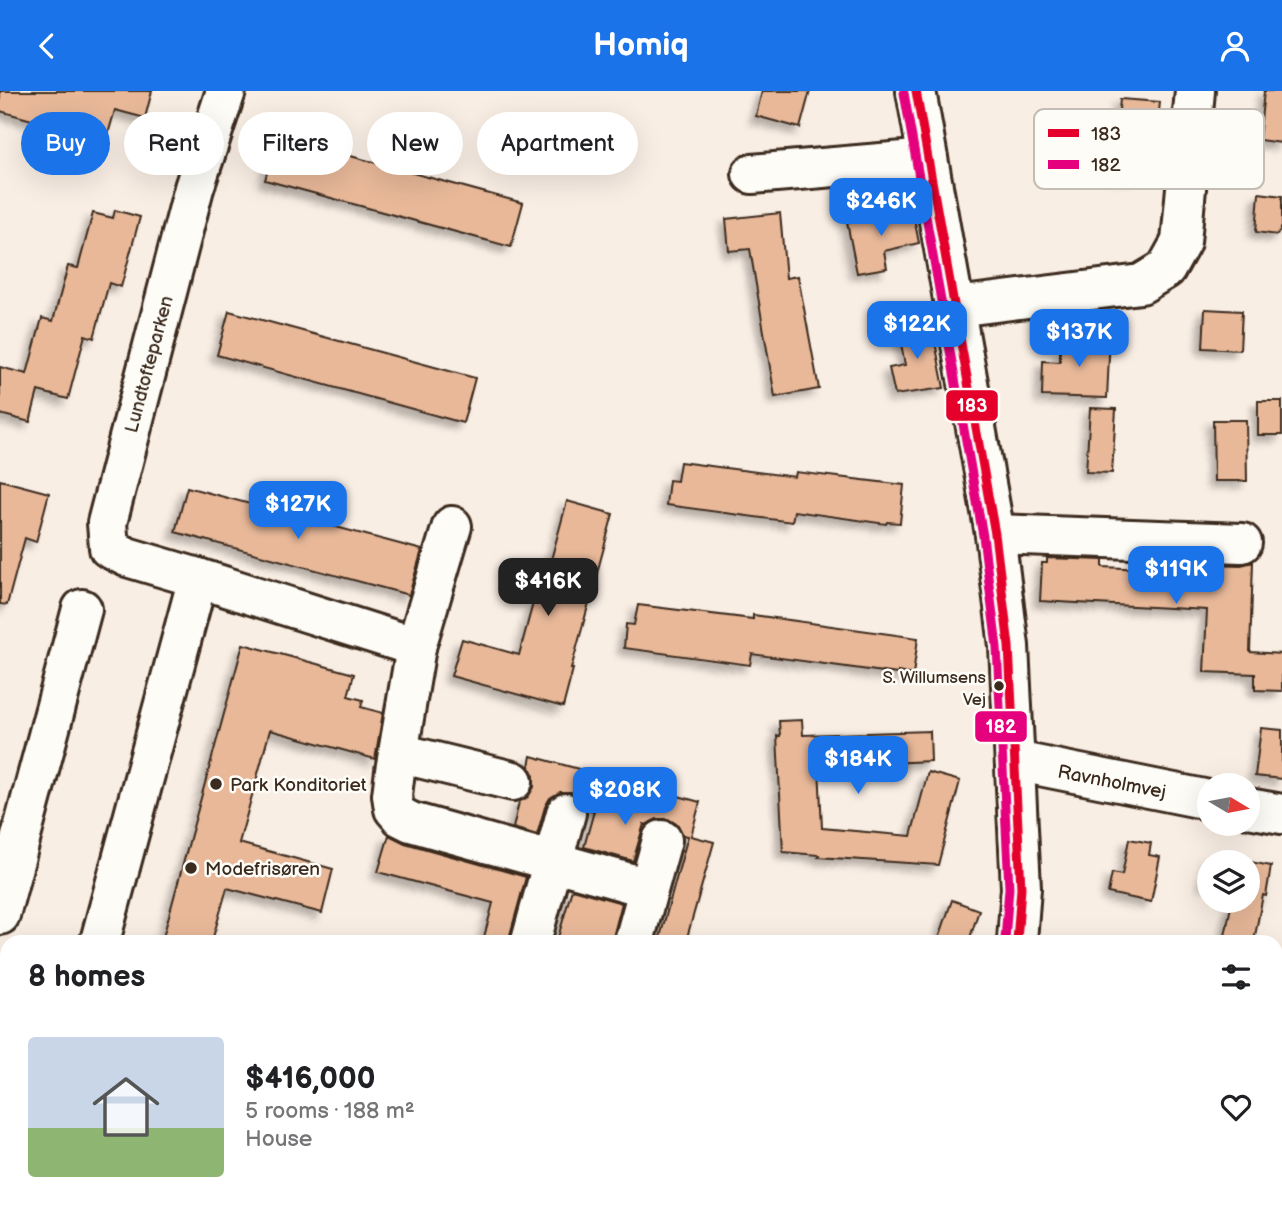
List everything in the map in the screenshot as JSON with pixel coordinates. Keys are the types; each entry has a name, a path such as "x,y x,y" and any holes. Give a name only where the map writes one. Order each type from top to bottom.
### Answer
{"street":[{"name":"Lundtofteparken","path":"226,91 194,188 107,523 109,548 127,557 416,647"},
{"path":"916,91 995,534 1009,646 1021,888 1017,935"},
{"path":"1193,109 1195,91"},
{"path":"752,174 928,159"},
{"path":"956,307 1141,284 1166,269 1181,242 1186,189"},
{"path":"452,526 416,647 392,795 394,809 401,817 411,822 648,888"},
{"path":"995,534 1242,543"},
{"path":"102,935 198,578"},
{"path":"0,915 82,609"},
{"path":"399,753 513,781"},
{"name":"Ravnholmvej","path":"1015,761 1197,798"},
{"path":"1260,810 1282,814"},
{"path":"533,935 566,813"},
{"path":"636,935 662,840"}],"building":[{"path":"0,91 152,91 147,112 115,110 110,127 110,112 21,112 21,117 0,111"},
{"path":"762,91 810,91 800,128 756,116"},
{"path":"1264,91 1282,91 1282,143 1264,141"},
{"path":"1120,99 1160,102 1159,109 1119,109"},
{"path":"353,157 367,161 367,175 420,175 523,203 511,247 265,180 266,175 353,175"},
{"path":"1259,193 1282,196 1282,227 1277,235 1256,232"},
{"path":"912,208 919,243 884,251 887,268 857,273 847,222"},
{"path":"115,210 140,217 121,287 109,283 94,338 85,335 68,399 38,391 30,422 0,414 0,367 27,374 42,318 53,321 68,266 78,268 93,213 113,218"},
{"path":"780,213 786,278 798,276 819,389 775,397 750,249 729,251 726,219"},
{"path":"1205,309 1242,311 1240,350 1203,348"},
{"path":"229,311 475,378 463,423 217,355"},
{"path":"931,321 944,388 895,395 889,368 905,365 898,327"},
{"path":"1070,334 1110,335 1107,398 1042,396 1043,361 1060,362 1060,348 1069,349"},
{"path":"1258,401 1282,401 1282,435 1258,435"},
{"path":"1090,408 1116,409 1112,473 1086,472"},
{"path":"1213,420 1246,420 1247,481 1214,481"},
{"path":"680,462 795,477 796,472 904,485 900,523 886,524 794,511 792,522 666,505 669,480 677,481"},
{"path":"0,480 49,493 36,542 25,538 7,605 0,604"},
{"path":"187,487 422,550 409,595 175,532"},
{"path":"567,501 613,514 563,707 451,676 462,639 519,655 533,603 539,604"},
{"path":"1047,558 1103,560 1103,567 1209,572 1209,564 1241,565 1253,562 1250,652 1282,654 1282,691 1255,690 1255,674 1204,672 1207,610 1040,601 1042,563 1047,563"},
{"path":"638,605 753,619 753,615 918,638 913,675 752,654 750,665 624,648 626,624 634,625"},
{"path":"243,644 354,674 348,696 363,700 361,707 383,713 375,759 270,730 239,843 333,869 322,913 227,888 214,935 164,935"},
{"path":"802,720 803,735 930,731 931,761 819,766 822,828 911,836 928,772 960,781 938,865 783,852 777,736 780,736 779,721"},
{"path":"1261,728 1282,730 1282,779 1260,777 1260,773 1255,773"},
{"path":"531,756 700,802 691,836 714,842 688,935 661,935 688,836 683,835 678,825 668,819 657,819 644,824 633,861 584,847 594,811 587,809 582,798 571,792 560,792 550,798 537,835 513,828 519,802 528,797 534,787 534,776 529,766"},
{"path":"389,835 405,843 526,877 510,935 485,935 493,903 378,872"},
{"path":"1129,839 1151,843 1149,855 1160,857 1151,902 1108,893 1112,873 1122,875"},
{"path":"1260,864 1271,866 1266,896 1263,895 1260,910"},
{"path":"572,889 622,903 614,935 559,935"},
{"path":"952,900 979,910 971,935 940,935"},
{"path":"1230,913 1259,913 1255,935 1225,935"}],"transit line":[{"name":"183","path":"916,91 995,534 1009,646 1021,888 1017,935"},
{"name":"182","path":"904,93 983,536 997,647 1009,888 1005,935"}],"place":[{"name":"S. Willumsens Vej","path":"999,686"},
{"name":"Park Konditoriet","path":"216,784"},
{"name":"Modefrisøren","path":"191,868"}]}
